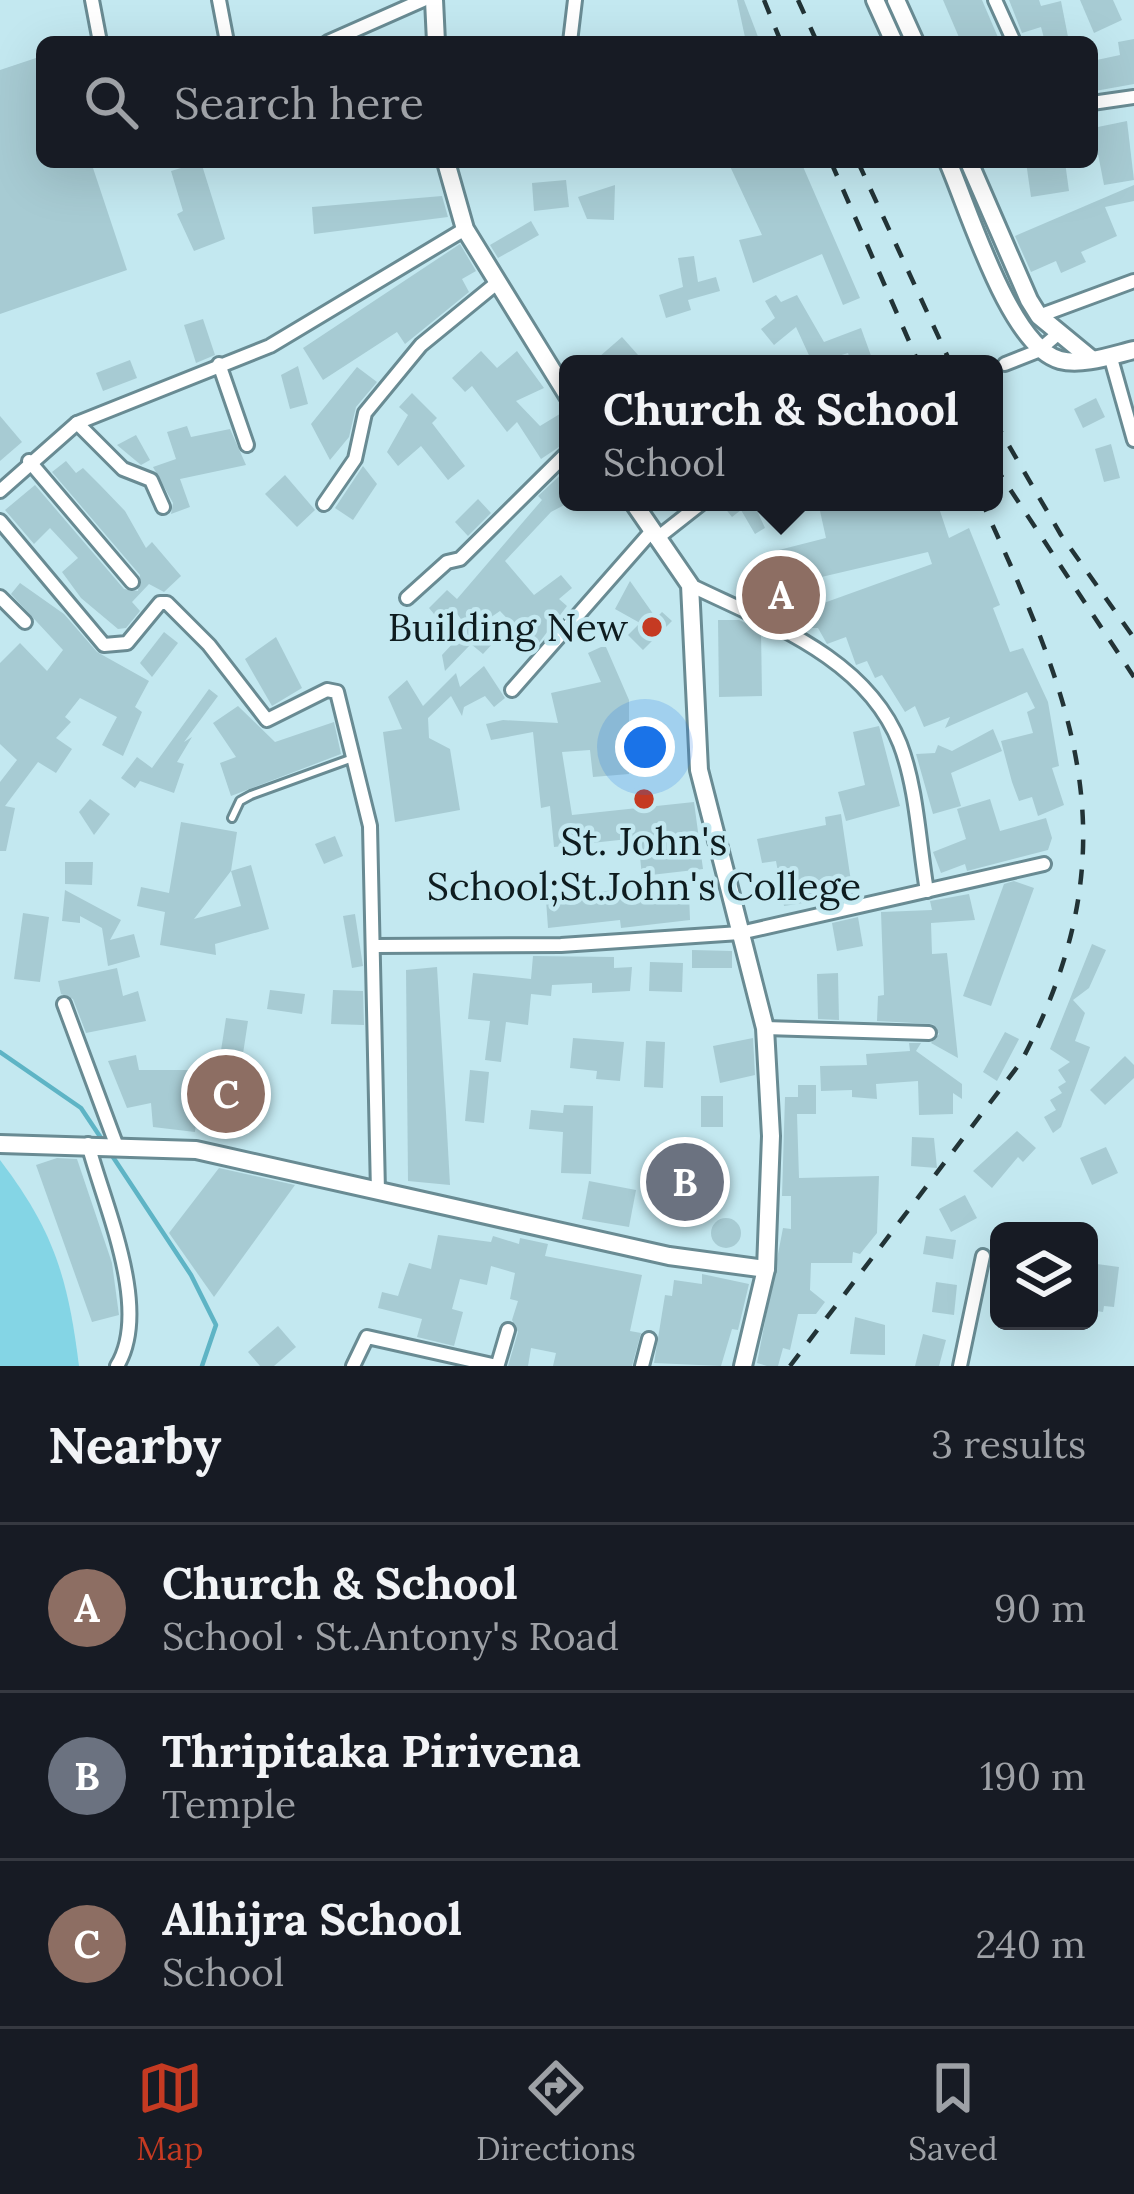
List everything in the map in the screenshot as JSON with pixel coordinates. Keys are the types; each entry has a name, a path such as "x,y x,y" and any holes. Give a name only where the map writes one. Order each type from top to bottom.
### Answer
{"main road":[{"path":"434,0 436,36"},
{"path":"875,0 891,36"},
{"path":"896,0 912,36"},
{"path":"448,168 465,229 559,381"},
{"path":"951,168 1020,327 1038,351 1073,362 1134,350"},
{"path":"973,168 1039,316 1090,358"},
{"path":"980,236 998,228"},
{"path":"1038,351 1066,339"},
{"path":"639,511 690,585 699,770 765,1028 771,1136 766,1269 743,1366"},
{"path":"0,1144 196,1150 669,1256 766,1269"}],"street":[{"path":"92,0 99,36"},
{"path":"219,0 225,36"},
{"path":"342,36 423,0"},
{"path":"571,36 574,0"},
{"path":"995,0 1011,36"},
{"path":"1098,102 1134,97"},
{"path":"0,491 77,423 270,346 465,229"},
{"path":"324,504 355,459 365,412 421,345 498,281"},
{"path":"1039,316 1134,281"},
{"path":"1005,364 1038,351"},
{"path":"1110,355 1134,440"},
{"path":"219,364 247,445"},
{"path":"77,423 123,469 151,480 163,507"},
{"path":"29,461 132,581"},
{"path":"407,598 447,562 460,560 559,461"},
{"path":"512,691 654,535 690,511"},
{"path":"0,521 104,645 127,643 160,603 167,603 209,645 267,720 327,690 337,692 370,826 378,1192"},
{"path":"690,585 804,640 873,694 901,746 927,891"},
{"path":"0,597 25,622"},
{"path":"375,946 561,944 740,933 1044,863"},
{"path":"64,1004 104,1144 133,1304 126,1352 117,1366"},
{"path":"765,1028 929,1033"},
{"path":"960,1366 983,1256"},
{"path":"353,1366 367,1337 498,1365 508,1330"},
{"path":"642,1366 649,1339"}],"lane":[{"path":"232,818 240,801 251,795 353,758"}],"shaded area":[{"path":"0,1160 34,1210 56,1257 79,1366 0,1366"}],"building":[{"path":"737,0 744,0 758,36 745,36"},
{"path":"943,0 982,0 997,36 958,36"},
{"path":"1009,0 1039,0 1041,6 1061,1 1068,36 1043,36 1041,27 1022,33"},
{"path":"1080,0 1113,0 1122,20 1094,33"},
{"path":"1134,39 1134,84 1098,90 1098,60 1120,55 1118,42"},
{"path":"36,58 36,168 93,168 127,270 0,314 0,70"},
{"path":"1127,121 1134,180 1104,185 1098,127"},
{"path":"203,168 225,239 194,251 177,214 183,211 171,171"},
{"path":"731,168 804,168 860,298 843,305 822,254 753,283 739,240 762,235"},
{"path":"1027,168 1066,168 1069,191 1031,197"},
{"path":"566,180 569,207 534,211 532,183"},
{"path":"615,185 614,220 587,219 578,197"},
{"path":"1134,185 1134,201 1105,207 1117,236 1081,252 1086,262 1061,273 1056,261 1031,272 1015,236"},
{"path":"442,196 448,217 314,234 312,207"},
{"path":"531,221 539,235 498,258 490,245"},
{"path":"460,244 476,271 462,279 469,292 405,344 397,332 323,380 303,348"},
{"path":"694,256 698,282 716,277 720,291 688,300 691,310 666,318 659,295 683,287 678,258"},
{"path":"776,295 781,302 797,295 824,342 861,328 871,355 809,355 796,327 774,345 761,329 775,318 765,301"},
{"path":"203,319 215,355 196,363 184,325"},
{"path":"622,337 638,355 601,355"},
{"path":"481,351 497,368 517,351 544,388 516,401 540,426 559,414 559,447 541,459 517,422 507,432 472,386 465,392 452,378"},
{"path":"130,360 137,378 103,391 96,373"},
{"path":"298,366 308,404 290,409 281,375"},
{"path":"357,367 377,382 356,407 349,437 330,460 311,424"},
{"path":"412,393 437,418 432,423 465,466 448,480 421,446 398,466 387,452 408,415 399,407"},
{"path":"1096,398 1105,417 1083,428 1074,409"},
{"path":"0,416 22,442 0,461"},
{"path":"187,426 191,437 230,429 246,465 180,479 190,507 171,514 173,503 153,467 176,459 167,432"},
{"path":"136,435 150,460 141,465 117,445"},
{"path":"1111,444 1120,478 1104,482 1095,449"},
{"path":"66,461 76,473 83,468 100,485 125,511 146,548 152,542 181,576 164,592 149,584 132,602 140,611 126,628 118,629 81,598 62,572 78,558 50,528 34,544 5,510 35,485 124,589 138,591 140,575 52,472"},
{"path":"363,466 377,484 353,520 335,508"},
{"path":"285,475 315,510 297,527 265,494"},
{"path":"559,476 559,508 505,561 534,595 561,575 572,588 559,599 567,606 535,648 500,611 478,626 495,641 483,654 471,644 445,671 442,655 467,628 454,609 439,620 429,608 447,590 457,599 542,500 538,496"},
{"path":"478,499 491,513 468,536 455,522"},
{"path":"742,511 757,511 765,528 755,534"},
{"path":"820,511 940,511 949,538 969,528 1000,605 993,608 1010,652 1023,648 1048,702 1059,766 1052,768 1064,805 1038,816 1032,797 1019,801 1012,782 1001,741 1033,733 1027,712 1035,708 1027,692 945,728 950,717 924,727 915,706 905,712 882,675 875,678 867,661 856,665 846,637 827,644 818,628 801,628 796,613 932,564 928,552 783,586 775,551 826,538"},
{"path":"630,581 656,618 662,612 672,621 643,650 628,635 640,623 615,609"},
{"path":"20,583 64,614 97,652 149,681 135,707 142,712 123,756 102,745 117,717 80,698 65,717 71,722 56,738 72,749 56,773 38,762 5,806 15,808 6,851 0,851 0,782 17,760 0,744 0,663 20,643 47,671 63,650 11,594"},
{"path":"718,620 739,620 761,630 762,696 719,697"},
{"path":"164,632 178,643 152,677 140,663"},
{"path":"276,637 302,688 272,706 245,659"},
{"path":"606,647 629,700 629,774 593,777 590,750 562,752 572,815 694,802 703,869 642,876 638,838 554,847 550,806 541,808 533,732 491,740 486,724 503,720 558,723 551,693 601,682 588,653"},
{"path":"484,666 505,698 494,707 485,696 464,707 462,716 451,696 428,718 429,738 450,749 460,810 395,822 383,732 402,729 388,697 407,680 423,706 456,673 460,687"},
{"path":"209,689 218,696 184,742 192,737 177,762 184,764 174,793 140,781 135,788 121,778 137,757 152,768"},
{"path":"238,706 275,742 334,722 341,754 231,796 220,763 236,757 213,723"},
{"path":"879,726 900,806 846,821 838,792 865,785 853,732"},
{"path":"993,729 1002,751 951,773 961,806 933,814 916,754 935,753 938,745 952,751"},
{"path":"90,799 110,814 94,835 79,812"},
{"path":"990,799 1000,831 1046,818 1052,838 1048,850 967,871 965,864 941,873 933,852 966,839 957,809"},
{"path":"841,814 853,895 784,906 776,861 762,863 757,839 826,825 825,817"},
{"path":"181,822 237,832 231,871 251,865 269,929 215,944 216,955 160,945 165,912 137,906 141,887 169,893","holes":["231,871 241,906 194,919"]},
{"path":"335,836 343,856 324,864 315,844"},
{"path":"65,862 93,862 92,885 65,884"},
{"path":"1014,881 1034,888 991,1006 963,996 1004,884"},
{"path":"65,890 121,920 110,940 134,934 140,957 108,966 102,928 80,916 80,923 62,921"},
{"path":"619,890 620,898 689,893 690,920 621,928 620,920 548,928 546,900"},
{"path":"969,894 975,920 931,923 932,954 947,953 958,1058 931,1043 939,1034 933,1024 877,1021 878,996 884,995 881,912 932,910 930,901"},
{"path":"23,913 49,917 40,982 14,979"},
{"path":"355,914 363,966 352,968 343,916"},
{"path":"858,917 863,946 837,951 832,923"},
{"path":"1092,944 1106,950 1089,988 1073,1000 1085,1013 1075,1041 1090,1047 1061,1127 1053,1133 1044,1117 1056,1110 1050,1100 1062,1093 1058,1087 1066,1082 1058,1070 1070,1062 1050,1049"},
{"path":"692,950 732,951 732,968 692,968"},
{"path":"533,956 614,957 614,968 632,967 630,991 592,993 592,983 552,985 551,996 531,994 528,1025 506,1022 501,1062 485,1060 490,1021 468,1019 473,973 531,979"},
{"path":"650,962 683,963 682,992 649,991"},
{"path":"437,967 450,1185 408,1181 406,970"},
{"path":"117,968 123,996 138,991 146,1021 86,1033 73,999 61,994 58,981"},
{"path":"838,973 839,1020 818,1019 817,974"},
{"path":"270,990 305,994 302,1014 267,1009"},
{"path":"333,990 363,991 364,1025 331,1024"},
{"path":"226,1018 248,1021 233,1119 197,1114 195,1132 153,1127 151,1103 127,1108 108,1061 136,1055 139,1070 218,1070"},
{"path":"1005,1032 1019,1039 997,1081 983,1072"},
{"path":"573,1038 624,1042 620,1081 596,1079 597,1071 570,1068"},
{"path":"753,1038 755,1075 720,1083 713,1046"},
{"path":"646,1041 665,1042 663,1088 644,1087"},
{"path":"909,1043 921,1043 916,1051 962,1084 962,1099 953,1093 953,1114 919,1115 918,1081 876,1084 877,1099 852,1097 852,1090 821,1091 820,1066 867,1065 866,1054 910,1051"},
{"path":"1125,1056 1134,1065 1134,1078 1105,1105 1090,1090"},
{"path":"470,1070 489,1072 484,1123 465,1121"},
{"path":"798,1085 816,1085 816,1114 797,1114 799,1178 879,1176 877,1233 860,1254 853,1252 852,1263 811,1263 810,1290 825,1302 816,1314 798,1314 790,1350 783,1348 778,1366 767,1366 757,1363 783,1228 791,1229 791,1196 782,1196 785,1097 798,1097"},
{"path":"701,1096 723,1096 723,1127 701,1127"},
{"path":"564,1105 593,1106 591,1174 561,1173 563,1132 529,1129 531,1110 563,1113"},
{"path":"1017,1131 1036,1148 1023,1162 1018,1157 992,1188 973,1171"},
{"path":"912,1137 934,1138 937,1168 911,1166"},
{"path":"705,1147 708,1216 666,1218 663,1148"},
{"path":"1106,1147 1118,1173 1092,1185 1080,1158"},
{"path":"57,1158 77,1159 112,1263 119,1315 92,1322 36,1165"},
{"path":"219,1168 295,1185 214,1297 169,1233"},
{"path":"589,1181 636,1190 629,1227 582,1219"},
{"path":"965,1195 977,1218 951,1232 939,1209"},
{"path":"726,1218 741,1233 726,1248 711,1233"},
{"path":"438,1235 491,1242 493,1236 519,1244 520,1238 548,1244 545,1256 642,1275 630,1331 641,1333 632,1366 553,1366 556,1353 531,1348 528,1366 508,1366 518,1332 512,1320 518,1301 510,1299 515,1273 491,1266 487,1285 460,1279 452,1309 463,1312 454,1346 417,1337 422,1319 378,1308 382,1292 398,1296 409,1263 431,1269"},
{"path":"926,1236 956,1240 953,1259 923,1254"},
{"path":"1098,1264 1119,1267 1114,1307 1104,1306 1103,1312 1098,1311"},
{"path":"702,1274 749,1284 738,1330 732,1329 721,1366 654,1363 665,1295 672,1296 674,1280 702,1284"},
{"path":"936,1282 957,1285 954,1315 932,1312"},
{"path":"855,1317 885,1325 885,1355 850,1354"},
{"path":"278,1326 296,1347 274,1366 260,1366 248,1352"},
{"path":"923,1334 946,1340 939,1366 915,1366"}],"waterway":[{"path":"0,1052 81,1108 103,1141"},
{"path":"109,1151 191,1275 216,1325 202,1366"}],"railway":[{"path":"764,0 779,36"},
{"path":"798,0 814,36"},
{"path":"834,168 915,355"},
{"path":"861,168 947,355"},
{"path":"1003,435 1061,535 1134,638"},
{"path":"1003,479 1134,677"},
{"path":"790,1366 1021,1062 1056,985 1076,913 1083,844 1079,778 1065,713 1044,646 986,511"}],"place":[{"name":"Church & School","path":"781,595"},
{"name":"Building New","path":"652,627"},
{"name":"St. John's School;St.John's College","path":"644,799"},
{"name":"Alhijra School","path":"226,1094"},
{"name":"Thripitaka Pirivena","path":"685,1182"}]}
